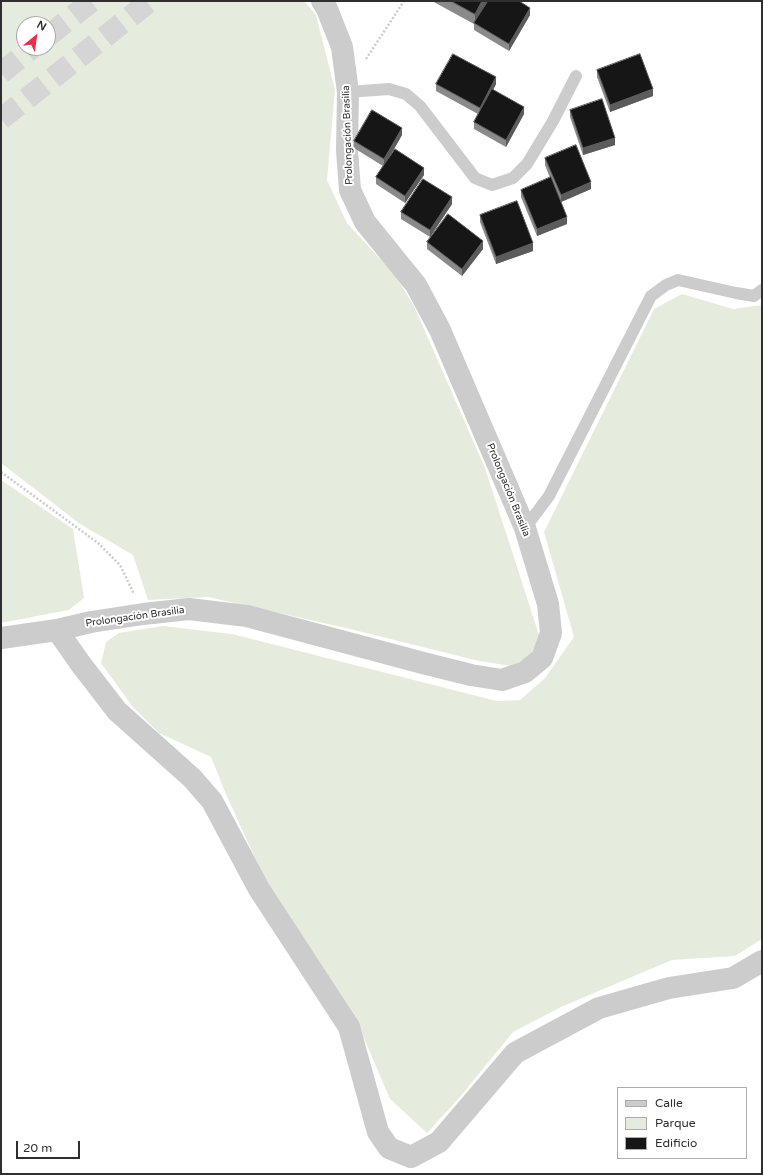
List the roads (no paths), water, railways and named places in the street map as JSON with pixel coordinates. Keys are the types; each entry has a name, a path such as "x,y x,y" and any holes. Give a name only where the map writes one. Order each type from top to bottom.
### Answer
{"street":[{"name":"Prolongación Brasilia","path":"1,638 58,630 91,622 189,609 247,616 423,663 471,675 502,680 525,672 542,658 551,633 548,604 525,528 440,330 416,285 366,222 350,190 347,151 347,89 342,48 327,9 322,1"},
{"path":"58,630 80,663 117,711 192,778 212,801 259,889 349,1027 378,1132 389,1148 412,1157 439,1142 515,1053 599,1008 669,988 733,978 762,961"}],"lane":[{"path":"347,89 389,89 406,94 420,106 475,178 492,184 513,178 528,164 553,121 576,76"},
{"path":"525,528 549,496 651,296 666,285 678,280 754,296 762,290"}],"tunnel":[{"path":"56,30 92,1"},
{"path":"1,119 150,1"},
{"path":"1,73 22,56"}]}
